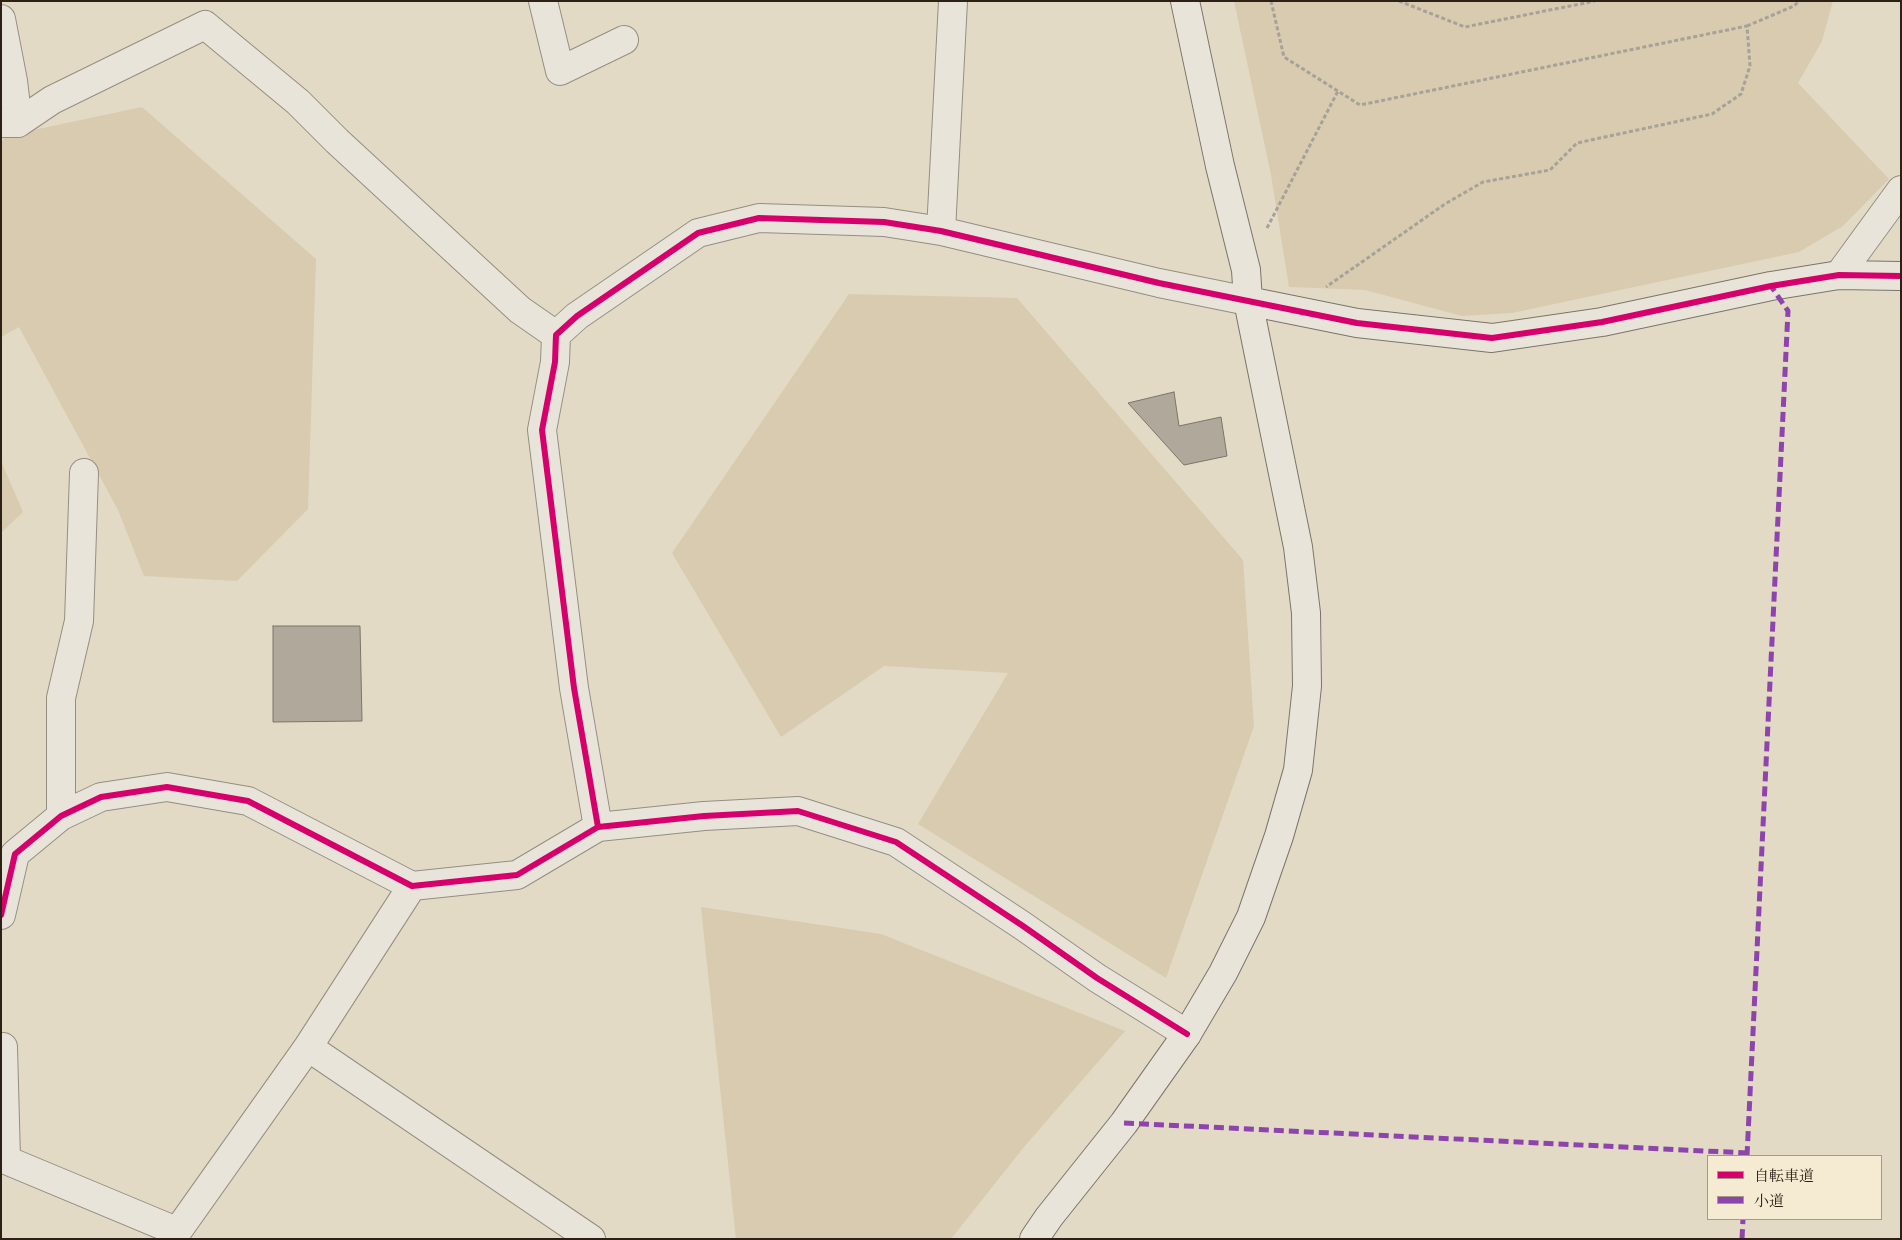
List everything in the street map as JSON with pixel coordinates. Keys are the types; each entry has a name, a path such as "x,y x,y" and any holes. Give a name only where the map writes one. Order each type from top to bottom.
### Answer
{"street":[{"path":"544,1 560,71 624,40"},
{"path":"942,231 953,1"},
{"path":"1034,1239 1049,1217 1124,1123 1187,1034 1223,973 1251,916 1280,836 1298,770 1307,686 1306,613 1298,547 1248,301 1246,270 1220,166 1185,1"},
{"path":"1,19 10,123 205,24 298,102 337,141 520,310 556,336"},
{"path":"1839,274 1901,190"},
{"path":"598,827 574,688 542,430 555,362 556,336 577,316 698,233 759,218 884,222 942,231 1159,283 1292,310 1357,322 1492,338 1602,322 1771,286 1839,274 1901,276"},
{"path":"61,816 61,698 79,621 84,473"},
{"path":"1,915 15,854 61,816 101,797 167,787 248,801 412,886 517,875 598,827 704,816 798,811 896,842 1023,926 1097,978 1187,1034"},
{"path":"1,1047 3,1047 4,1159 174,1235 308,1047 412,886"},
{"path":"308,1047 591,1239"}],"path":[{"path":"1271,1 1284,57 1360,105 1747,26 1794,6 1799,1"},
{"path":"1399,1 1465,26 1595,1"},
{"path":"1292,310 1445,204 1483,182 1550,170 1577,143 1712,114 1741,94 1750,66 1747,26"},
{"path":"1246,270 1338,91"}],"shaded area":[{"path":"1234,1 1833,1 1822,41 1798,83 1889,179 1843,226 1799,252 1512,313 1462,316 1365,290 1289,287 1271,175"},
{"path":"142,107 316,259 308,509 237,581 144,576 118,510 19,327 1,337 1,144 5,136"},
{"path":"849,294 1017,298 1243,560 1254,726 1166,978 918,824 1008,673 884,666 781,737 672,553"},
{"path":"1,461 23,512 1,533"},
{"path":"701,907 881,934 1125,1031 1024,1147 951,1239 736,1239"}],"building":[{"path":"1174,392 1179,426 1221,417 1227,456 1184,465 1128,403"},
{"path":"273,626 360,626 362,721 273,722"}],"marked path":[{"path":"1747,1155 1788,311 1771,286"},
{"path":"1124,1123 1747,1153"},
{"path":"1742,1239 1743,1220"}],"cycle path":[{"path":"598,827 574,688 542,430 555,362 556,335 577,316 698,233 759,218 884,222 941,231 1159,283 1357,323 1492,338 1602,322 1771,286 1839,275 1901,276"},
{"path":"1,915 15,854 61,816 101,797 167,787 248,801 412,886 517,875 598,827 704,816 798,811 896,842 1023,926 1097,978 1187,1034"}]}
